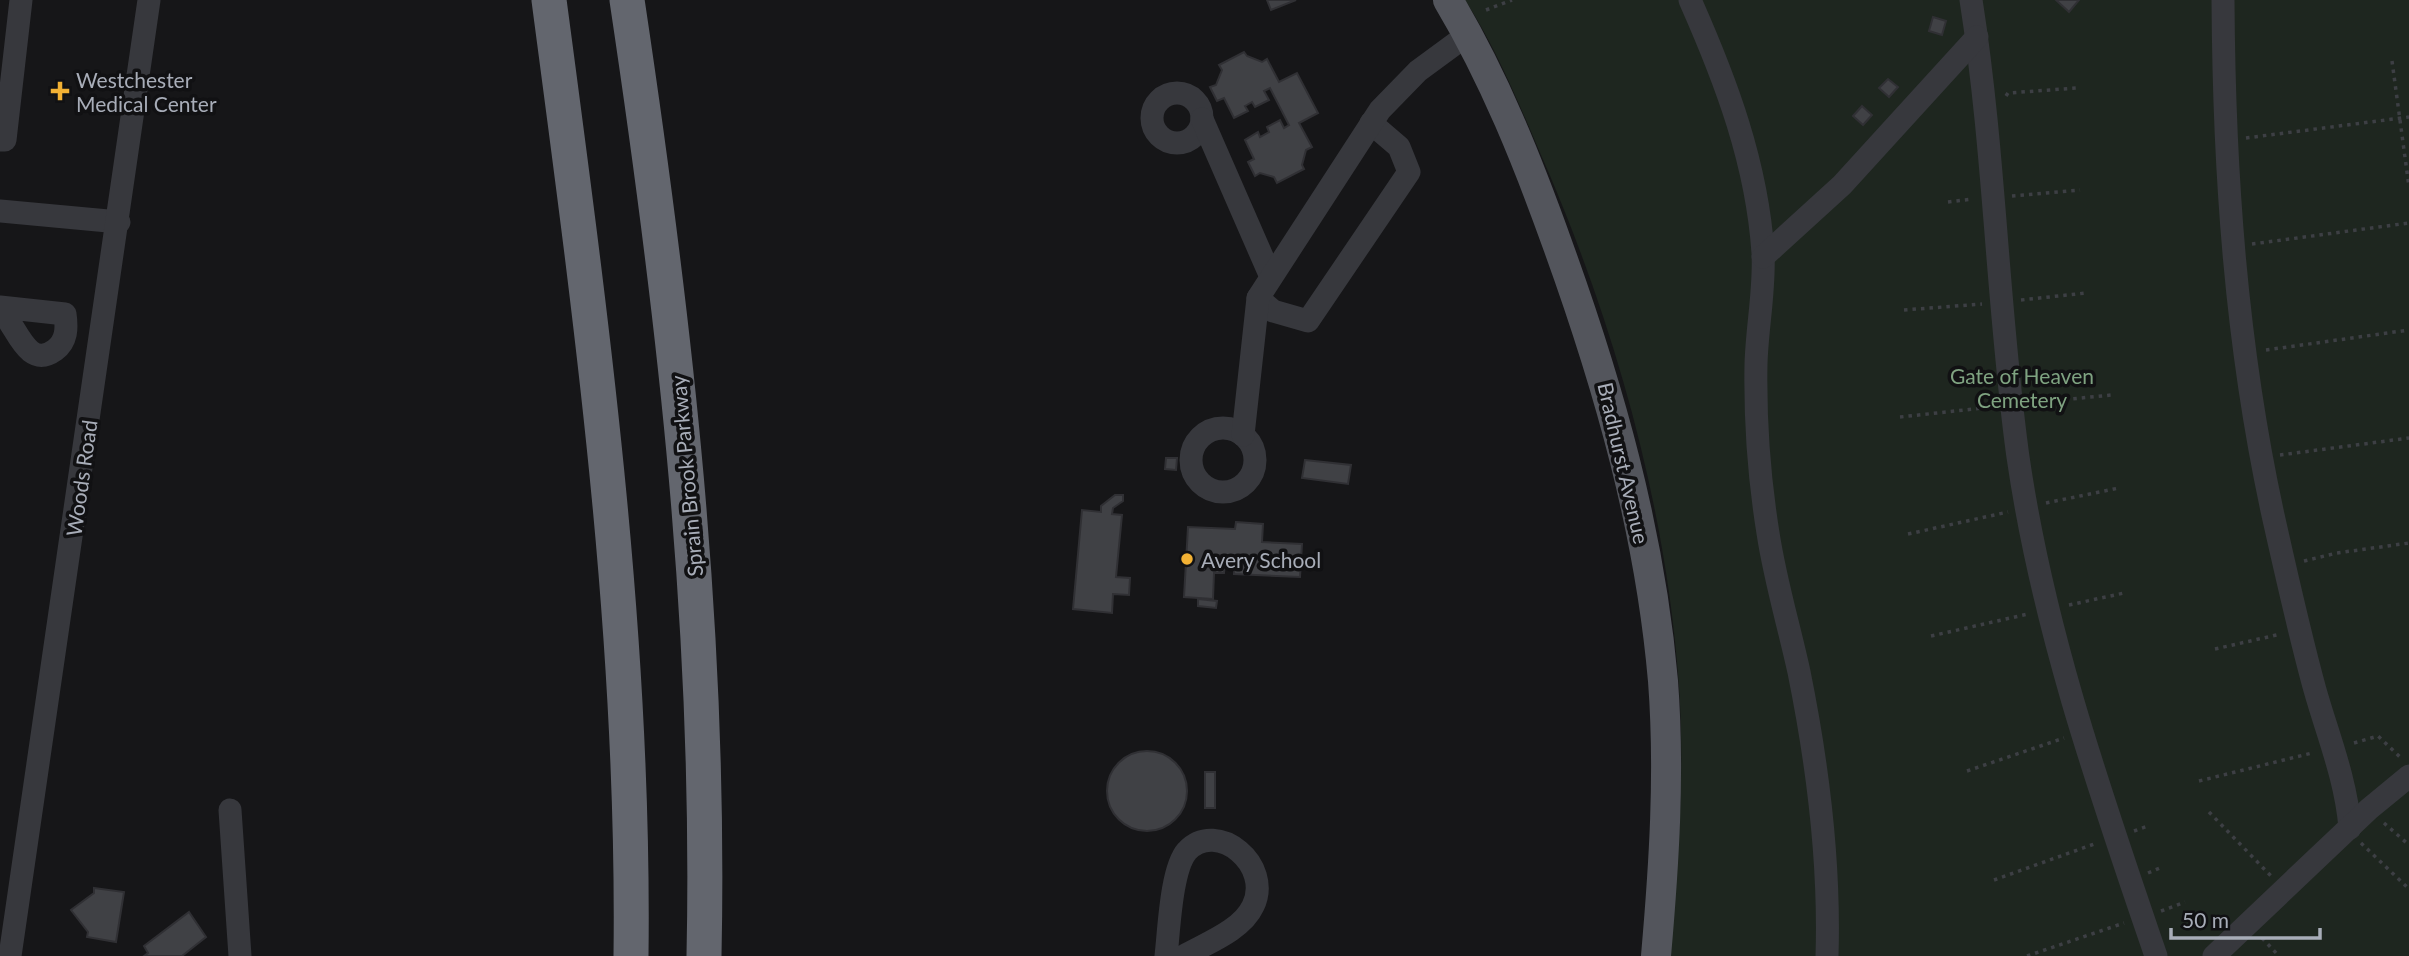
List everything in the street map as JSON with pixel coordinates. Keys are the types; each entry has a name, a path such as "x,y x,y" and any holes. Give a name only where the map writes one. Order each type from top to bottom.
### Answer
{"highway":[{"path":"549,0 599,383 614,524 627,734 631,956"},
{"name":"Sprain Brook Parkway","path":"627,0 670,296 691,519 702,731 704,956"}],"main road":[{"name":"Bradhurst Avenue","path":"1448,0 1495,90 1550,225 1605,380 1632,484 1650,577 1663,681 1666,762 1664,862 1656,956"}],"street":[{"path":"0,140 5,140 21,0"},
{"name":"Woods Road","path":"10,956 119,222 149,0"},
{"path":"1690,0 1726,82 1742,132 1761,231 1763,257 1756,365 1758,445 1768,534 1801,683 1819,788 1827,887 1827,956"},
{"path":"1971,0 1986,118 2003,340 2019,459 2047,610 2101,800 2155,956"},
{"path":"2223,0 2226,139 2243,353 2284,566 2347,793 2350,828"},
{"path":"1243,435 1258,298 1380,110 1418,72 1467,35"},
{"path":"1763,257 1842,185 1977,37"},
{"path":"1202,119 1271,277"},
{"path":"1258,298 1273,311 1308,321 1409,172 1399,147 1371,123"},
{"path":"0,211 119,222"},
{"path":"2214,956 2369,810 2405,767"},
{"path":"230,810 240,956"},
{"path":"1166,956 1178,872 1186,852 1198,843 1216,842 1238,849 1252,864 1260,886 1253,907 1236,926 1184,956"}],"path":[{"path":"1486,10 1512,0"},
{"path":"2392,61 2409,187"},
{"path":"1986,118 2008,93 2076,88"},
{"path":"2226,139 2409,117"},
{"path":"1992,197 2080,190"},
{"path":"2233,246 2284,242 2409,223"},
{"path":"2243,353 2409,330"},
{"path":"2261,457 2409,438"},
{"path":"2284,566 2337,553 2409,543"},
{"path":"2215,649 2300,629"},
{"path":"1967,771 2081,732"},
{"path":"2199,780 2378,736 2405,767"},
{"path":"2369,810 2409,845"},
{"path":"2209,812 2284,890"},
{"path":"1994,880 2148,826"},
{"path":"2350,828 2358,840 2409,889"},
{"path":"2027,956 2185,902"}],"green space":[{"name":"Gate of Heaven Cemetery","path":"1465,0 2409,0 2409,956 1669,956 1680,821 1681,720 1673,621 1650,489 1617,359 1573,232 1510,84"}],"building":[{"path":"1267,0 1296,0 1271,10"},
{"path":"2056,0 2079,0 2069,12"},
{"path":"1933,17 1946,21 1942,35 1929,31"},
{"path":"1244,52 1262,62 1267,59 1279,82 1297,73 1318,113 1299,123 1312,147 1306,150 1302,165 1304,169 1277,183 1274,177 1260,173 1255,176 1248,162 1254,159 1245,140 1258,132 1260,137 1269,132 1267,127 1280,120 1284,128 1289,125 1270,88 1264,91 1269,100 1255,107 1252,102 1245,106 1248,111 1234,118 1224,98 1217,101 1210,87 1216,85 1222,70 1219,65"},
{"path":"1888,79 1898,87 1889,97 1879,88"},
{"path":"1862,106 1872,115 1863,125 1853,116"},
{"path":"1166,458 1177,458 1176,470 1165,469"},
{"path":"1305,460 1351,465 1348,484 1302,478"},
{"path":"1115,495 1123,495 1123,501 1113,508 1112,514 1122,515 1116,577 1130,578 1129,595 1113,594 1112,613 1073,609 1082,510 1101,512 1101,506"},
{"path":"1236,522 1263,524 1262,542 1302,544 1300,577 1234,574 1235,556 1216,555 1215,562 1225,563 1224,573 1214,573 1213,599 1184,597 1188,527 1235,529"},
{"path":"1198,599 1217,601 1216,608 1198,606"},
{"path":"1147,751 1162,754 1175,763 1184,776 1187,791 1184,806 1175,819 1162,828 1147,831 1132,828 1119,819 1110,806 1107,791 1110,776 1119,763 1132,754"},
{"path":"1205,772 1215,772 1215,808 1205,808"},
{"path":"94,888 124,892 116,942 87,937 88,932 71,910 94,893"},
{"path":"189,912 206,937 182,956 144,956 148,953 144,946"}],"place":[{"name":"Westchester Medical Center","path":"60,91"},
{"name":"Avery School","path":"1187,559"}]}
